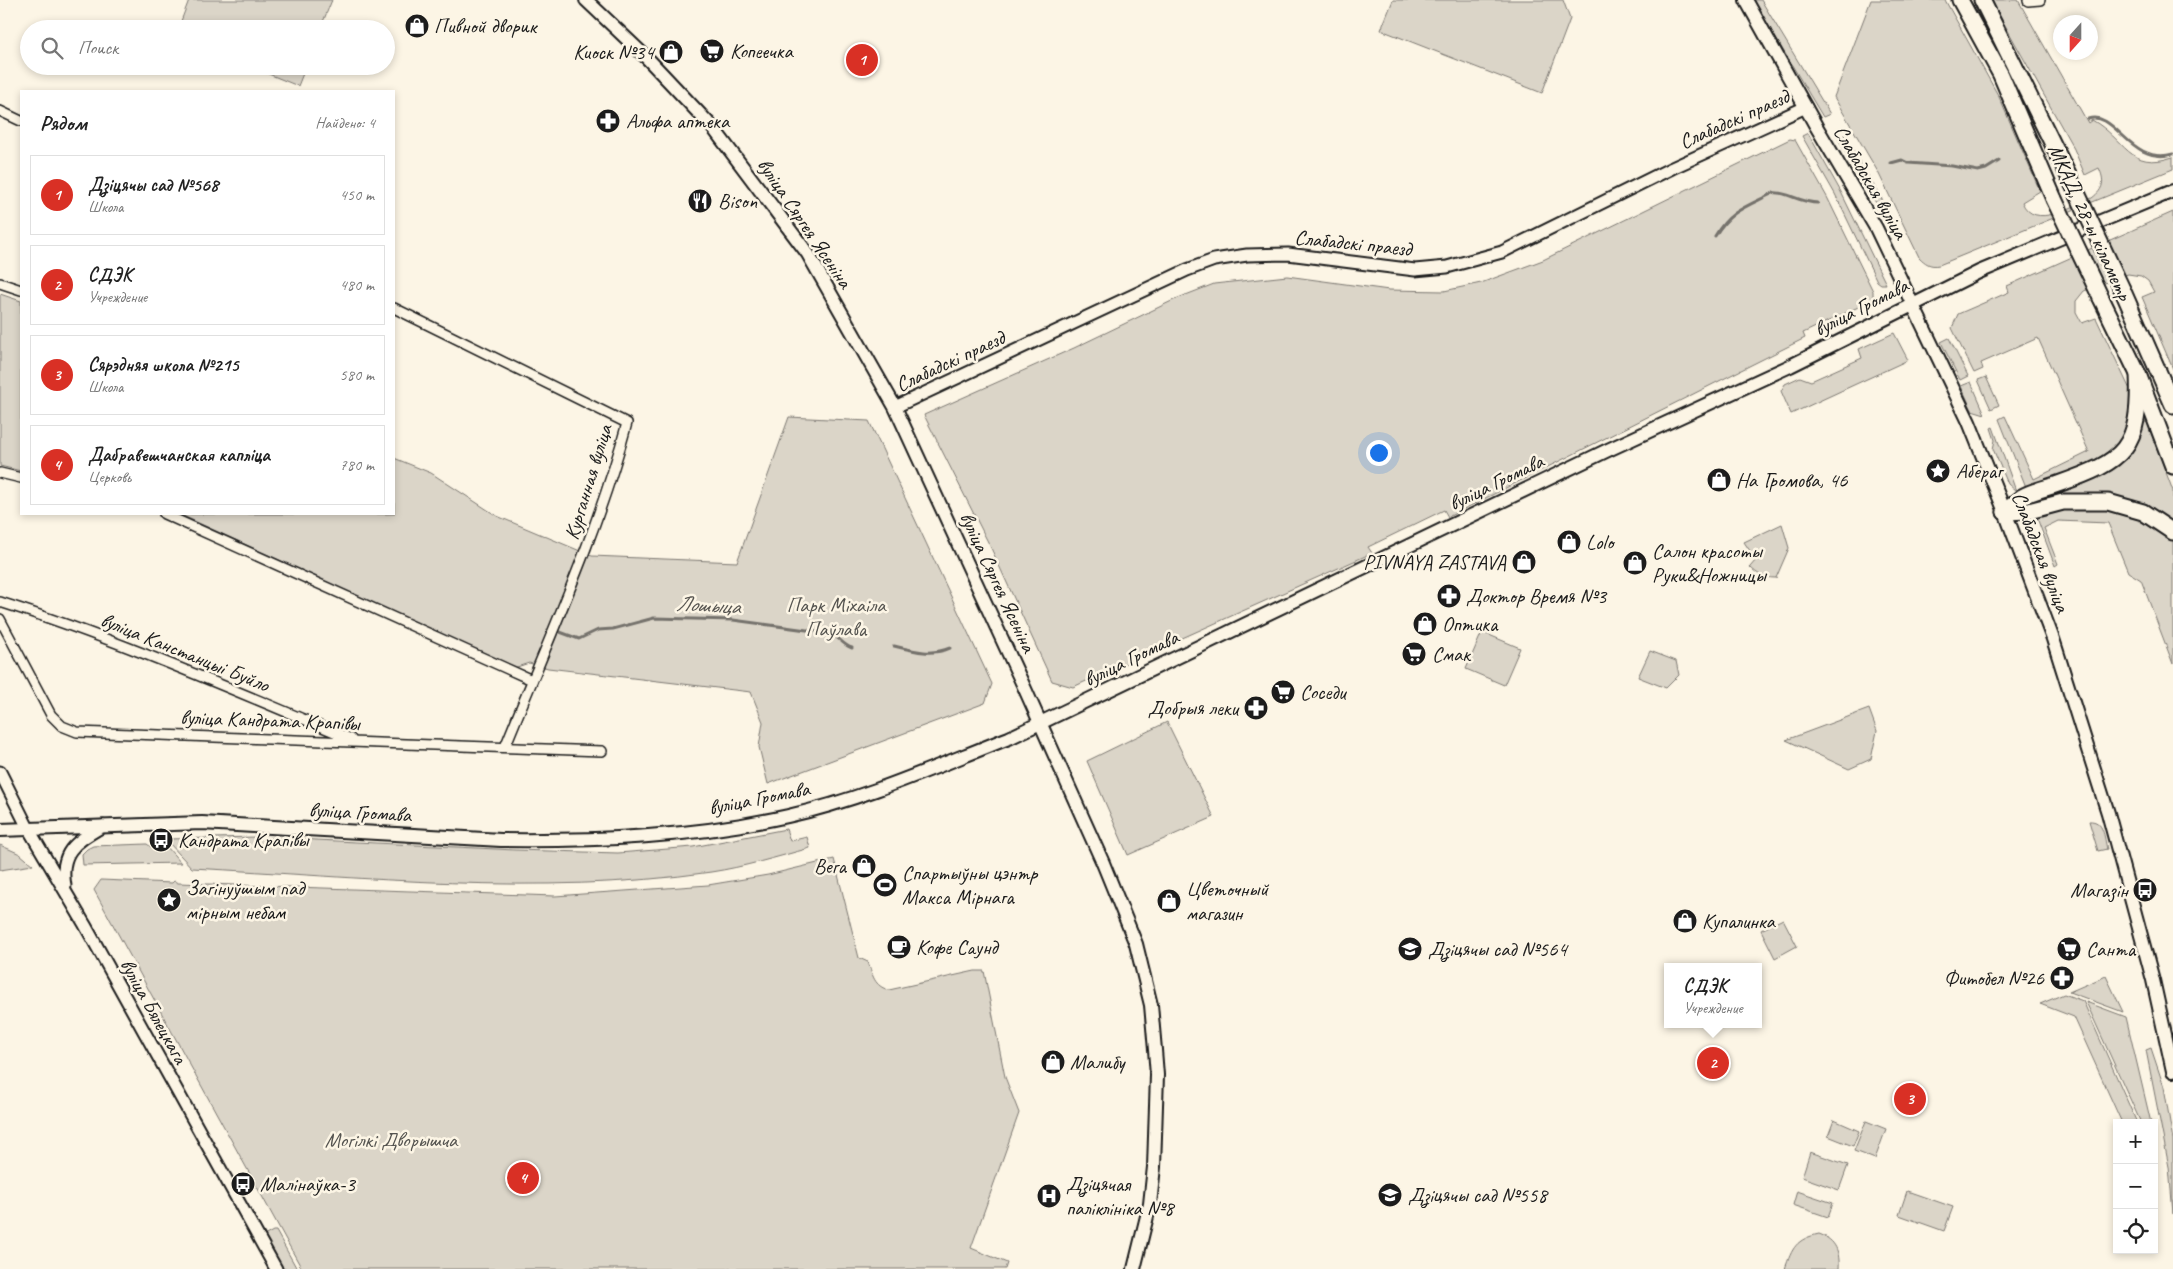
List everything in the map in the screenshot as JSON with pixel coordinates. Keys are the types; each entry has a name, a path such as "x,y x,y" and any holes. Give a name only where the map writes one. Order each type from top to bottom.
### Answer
{"highway":[{"name":"МКАД, 28-ы кіламетр","path":"1960,0 2001,75 2054,199 2138,374 2173,466"},
{"name":"МКАД, 28-ы кіламетр","path":"1982,0 2122,289 2172,402"},
{"path":"2004,512 2023,496 2093,472 2116,457 2131,436 2136,420 2138,374"},
{"path":"2004,512 2029,511 2063,502 2108,502 2143,512 2173,532"}],"main road":[{"name":"вуліца Сяргея Ясеніна","path":"586,0 664,75 714,128 808,254 895,407 1041,723 1129,926 1151,1005 1157,1075 1155,1159 1150,1204 1134,1269"},
{"name":"Слабадская вуліца","path":"1746,0 1876,228 1969,422 2053,639 2106,806 2153,980 2173,1071"},
{"name":"вуліца Громава","path":"0,830 161,823 252,825 510,840 617,838 688,832 788,816 836,802 928,770 1041,723 1608,450 1790,366 1913,303 2035,247 2173,192"}],"street":[{"path":"2028,1 2040,0"},
{"name":"Слабадскі праезд","path":"895,407 1187,270 1214,260 1247,255 1288,254 1415,270 1446,267 1502,252 1672,168 1806,107"},
{"path":"0,111 20,121"},
{"path":"0,283 20,290"},
{"name":"Курганная вуліца","path":"395,308 627,423 620,453 590,539 565,605 505,747"},
{"path":"0,472 20,478"},
{"path":"166,515 532,680"},
{"name":"вуліца Канстанцыі Буйло","path":"0,603 58,620 356,741"},
{"name":"вуліца Кандрата Крапівы","path":"0,619 51,715 62,726 77,732 602,751"},
{"name":"вуліца Бялецкага","path":"0,772 28,828 65,890 276,1269"},
{"path":"65,890 63,872 65,860 70,850 80,841 104,826"}],"green space":[{"path":"189,0 332,0 324,20 181,20"},
{"path":"1393,0 1563,0 1570,19 1542,93 1381,30"},
{"path":"1753,0 1761,0 1830,114 1823,117"},
{"path":"1871,0 1945,0 1999,97 2040,191 2022,202 2035,215 2054,214 2092,198 2101,188 2103,181 2099,168 2085,175 2074,149 1991,0 2018,0 2088,123 2092,120 2137,157 2146,160 2158,160 2173,157 2173,169 1939,265 1928,264 1919,257 1878,172 1834,97"},
{"path":"271,75 302,75 298,86"},
{"path":"1808,133 1841,192 1886,284 1881,284 1877,281 1835,194 1802,136"},
{"path":"1844,135 1887,208 1886,212 1883,213 1862,182 1838,138"},
{"path":"1790,139 1795,140 1827,197 1873,291 1873,299 1871,301 1803,333 1805,338 1448,517 1444,510 1368,547 1372,553 1073,687 1052,681 991,548 924,415 1074,348 1178,298 1214,284 1287,276 1389,290 1444,291 1481,283 1543,260"},
{"path":"2173,212 2173,369 2142,297 2154,292 2148,281 2141,276 2128,274 2084,291 2076,301 2076,312 2082,323 2096,318 2134,398 2130,426 2113,453 2028,492 1999,419 2005,416 2034,479 2089,452 2038,338 1981,363 1983,369 1974,373 1952,328 1958,314 2009,292 2007,286"},
{"path":"0,294 20,301 20,471 0,466"},
{"path":"1894,333 1908,360 1791,414 1781,391 1785,384 1800,377 1811,381 1862,358 1859,349"},
{"path":"1949,338 1968,376 1960,380 1941,342"},
{"path":"1986,377 1999,405 1991,409 1978,380"},
{"path":"1971,382 1985,414 1972,410 1961,386"},
{"name":"Парк Міхаіла Паўлава","path":"789,417 869,421 992,684 985,703 768,784 759,747 763,722 751,692 548,668 529,663 514,668 181,515 395,515 395,458 431,473 497,516 592,556 737,562"},
{"path":"2143,422 2147,422 2173,491 2173,524 2147,509 2027,506 2028,501 2094,479 2118,465 2133,449"},
{"path":"1993,427 2016,491 2008,484 1993,449 1995,440 1991,428"},
{"path":"2073,505 2100,507 2139,518 2162,531 2173,540 2173,664 2141,580 2128,572 2108,523 2058,521 2044,528 2058,564 2055,566 2037,518"},
{"path":"1782,524 1789,548 1776,578 1762,576 1750,567 1756,560 1744,542"},
{"path":"1482,632 1520,648 1504,685 1466,669"},
{"path":"1650,651 1676,661 1679,675 1666,688 1638,677"},
{"path":"1869,709 1877,731 1871,759 1849,769 1786,740"},
{"path":"1167,722 1214,817 1128,855 1087,761"},
{"path":"2089,821 2098,823 2103,830 2107,849 2098,851"},
{"path":"786,829 790,841 807,837 810,848 748,865 711,872 582,883 452,883 192,868 169,843 168,839 257,837 515,850 618,853 693,847"},
{"path":"147,844 151,847 167,847 181,863 83,865 82,854 93,846"},
{"path":"0,845 20,854 33,865 0,870"},
{"name":"Могілкі Дворышча","path":"834,859 859,958 868,962 875,980 880,986 889,990 975,971 984,971 1005,1077 1019,1113 971,1248 1007,1263 1005,1269 302,1269 94,890 101,880 172,883 174,881 178,883 555,896 708,885 768,875"},
{"path":"1783,919 1797,946 1775,958 1761,930"},
{"path":"2106,976 2123,1012 2069,992"},
{"path":"2064,994 2083,1001 2135,1119 2120,1119 2074,1017 2040,1004"},
{"path":"2086,1002 2126,1017 2150,1119 2139,1119"},
{"path":"2151,1048 2164,1087 2173,1140 2173,1214 2169,1167 2146,1050"},
{"path":"1834,1120 1859,1131 1853,1146 1828,1136"},
{"path":"1866,1121 1886,1129 1875,1159 1854,1151"},
{"path":"1810,1152 1848,1165 1839,1190 1802,1177"},
{"path":"1797,1191 1833,1203 1828,1217 1793,1205"},
{"path":"1907,1191 1953,1207 1944,1231 1899,1215"},
{"path":"276,1231 297,1269 282,1269 264,1236"},
{"path":"1819,1234 1836,1247 1839,1257 1839,1269 1785,1269 1790,1255 1796,1246 1805,1239"}],"waterway":[{"name":"Лошыца","path":"2088,119 2098,118 2107,122 2135,146 2146,152 2158,156 2173,154"},
{"name":"Лошыца","path":"1891,163 1902,160 1908,163 1952,166 1978,171 1986,169 1999,161"},
{"name":"Лошыца","path":"1715,236 1733,214 1773,193 1818,203"},
{"name":"Лошыца","path":"560,632 579,639 598,630 613,629 654,618 733,620 829,633 852,648"},
{"name":"Лошыца","path":"894,646 929,652 950,648"}],"place":[{"name":"Пивной дворик","path":"417,26"},
{"name":"Копеечка","path":"712,51"},
{"name":"Киоск №34","path":"671,52"},
{"name":"Дзіцячы сад №568","path":"862,60"},
{"name":"Альфа аптека","path":"608,121"},
{"name":"Bison","path":"700,201"},
{"name":"Абераг","path":"1938,471"},
{"name":"На Громова, 46","path":"1719,480"},
{"name":"Lolo","path":"1569,542"},
{"name":"PIVNAYA ZASTAVA","path":"1524,562"},
{"name":"Салон красоты Руки&Ножницы","path":"1635,563"},
{"name":"Доктор Время №3","path":"1449,596"},
{"name":"Оптика","path":"1425,624"},
{"name":"Смак","path":"1414,654"},
{"name":"Соседи","path":"1283,692"},
{"name":"Добрыя леки","path":"1256,708"},
{"name":"Кандрата Крапівы","path":"161,840"},
{"name":"Вега","path":"864,866"},
{"name":"Спартыўны цэнтр Макса Мірнага","path":"885,885"},
{"name":"Магазін","path":"2145,890"},
{"name":"Загінуўшым пад мірным небам","path":"169,900"},
{"name":"Цветочный магазин","path":"1169,901"},
{"name":"Купалинка","path":"1685,921"},
{"name":"Кофе Саунд","path":"899,947"},
{"name":"Дзіцячы сад №564","path":"1410,949"},
{"name":"Санта","path":"2069,949"},
{"name":"Фитобел №26","path":"2062,978"},
{"name":"Малибу","path":"1053,1062"},
{"name":"СДЭК","path":"1713,1063"},
{"name":"Сярэдняя школа №215","path":"1910,1099"},
{"name":"Дабравешчанская капліца","path":"523,1178"},
{"name":"Малінаўка-3","path":"243,1184"},
{"name":"Дзіцячы сад №558","path":"1390,1195"},
{"name":"Дзіцячая паліклініка №8","path":"1049,1196"}]}
